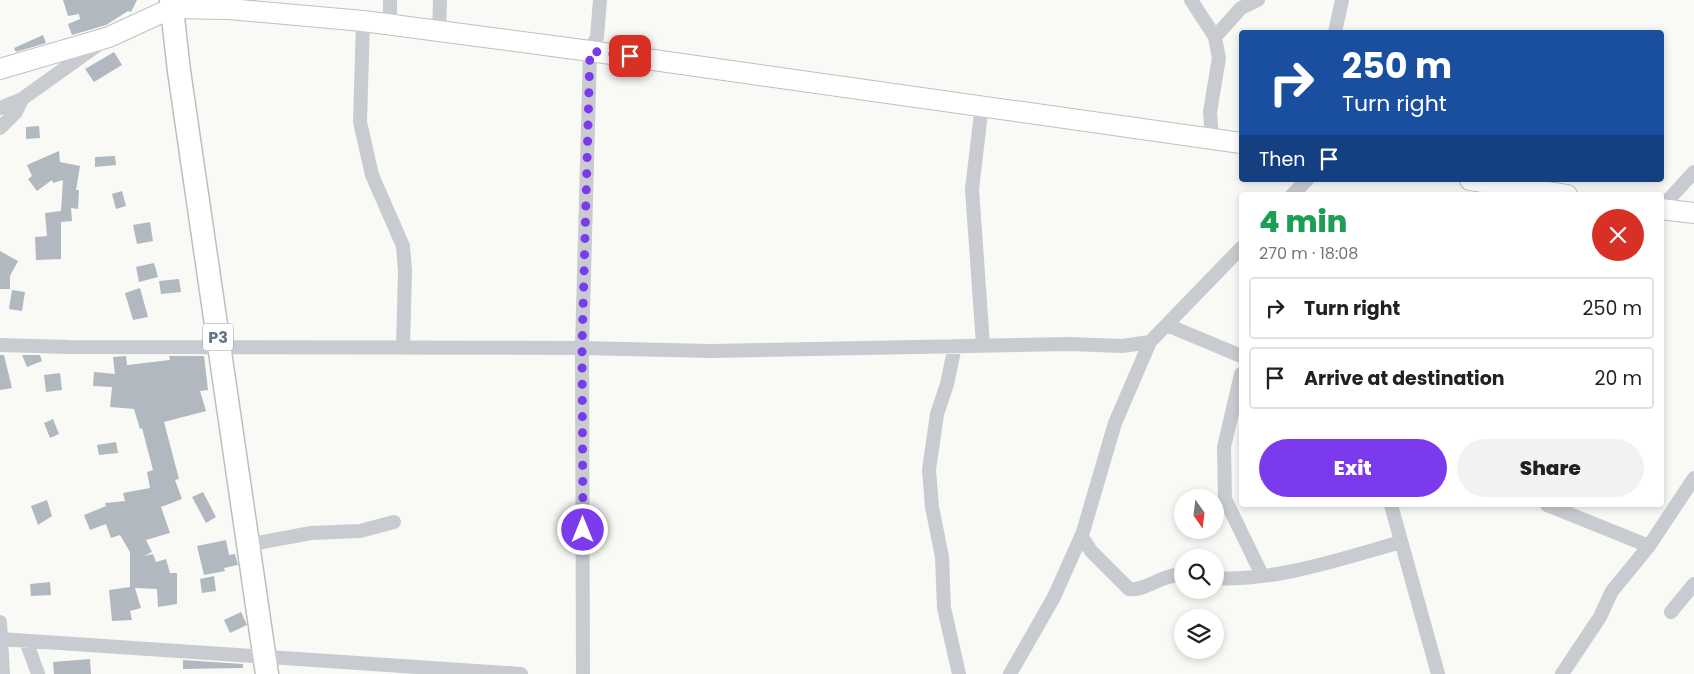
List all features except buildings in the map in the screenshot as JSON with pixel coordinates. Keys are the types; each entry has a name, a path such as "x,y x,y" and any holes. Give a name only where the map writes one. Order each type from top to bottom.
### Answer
{"main road":[{"path":"0,69 109,36 172,4 230,5 590,51 1239,143"},
{"name":"P3","path":"172,4 265,665"},
{"path":"1475,182 1495,190 1524,192"},
{"path":"1664,208 1694,213"}],"street":[{"path":"390,0 390,26"},
{"path":"439,32 440,0"},
{"path":"583,674 582,348 590,51 597,37 600,0"},
{"path":"1191,0 1214,37 1219,58 1210,112 1212,138"},
{"path":"1214,37 1241,8 1258,0"},
{"path":"1336,30 1342,0"},
{"path":"363,21 360,122 372,175 403,246 405,271 403,347"},
{"path":"0,108 22,99 109,36"},
{"path":"0,128 16,112 22,99"},
{"path":"982,105 972,189 983,345"},
{"path":"1664,205 1694,172"},
{"path":"1010,674 1054,597 1082,537 1115,423 1150,342 1239,250"},
{"path":"1167,325 1239,355"},
{"path":"0,345 69,347 582,348 712,351 983,345 1070,344 1122,346 1150,342"},
{"path":"955,346 947,384 937,414 929,470 932,506 942,556 944,608 959,674"},
{"path":"1239,383 1224,447 1225,499 1262,575"},
{"path":"1562,674 1600,617 1612,591 1649,546 1694,478"},
{"path":"1392,507 1438,674"},
{"path":"1552,507 1649,546"},
{"path":"248,545 311,533 360,530 394,522"},
{"path":"1082,537 1090,551 1128,589 1135,589 1169,576 1174,576"},
{"path":"1224,579 1238,580 1355,555 1401,542"},
{"path":"1671,612 1694,584"},
{"path":"0,622 3,674"},
{"path":"1,639 265,665 521,674"},
{"path":"26,641 38,674"}],"route":[{"path":"583,530 582,348 590,51 630,56"}]}
